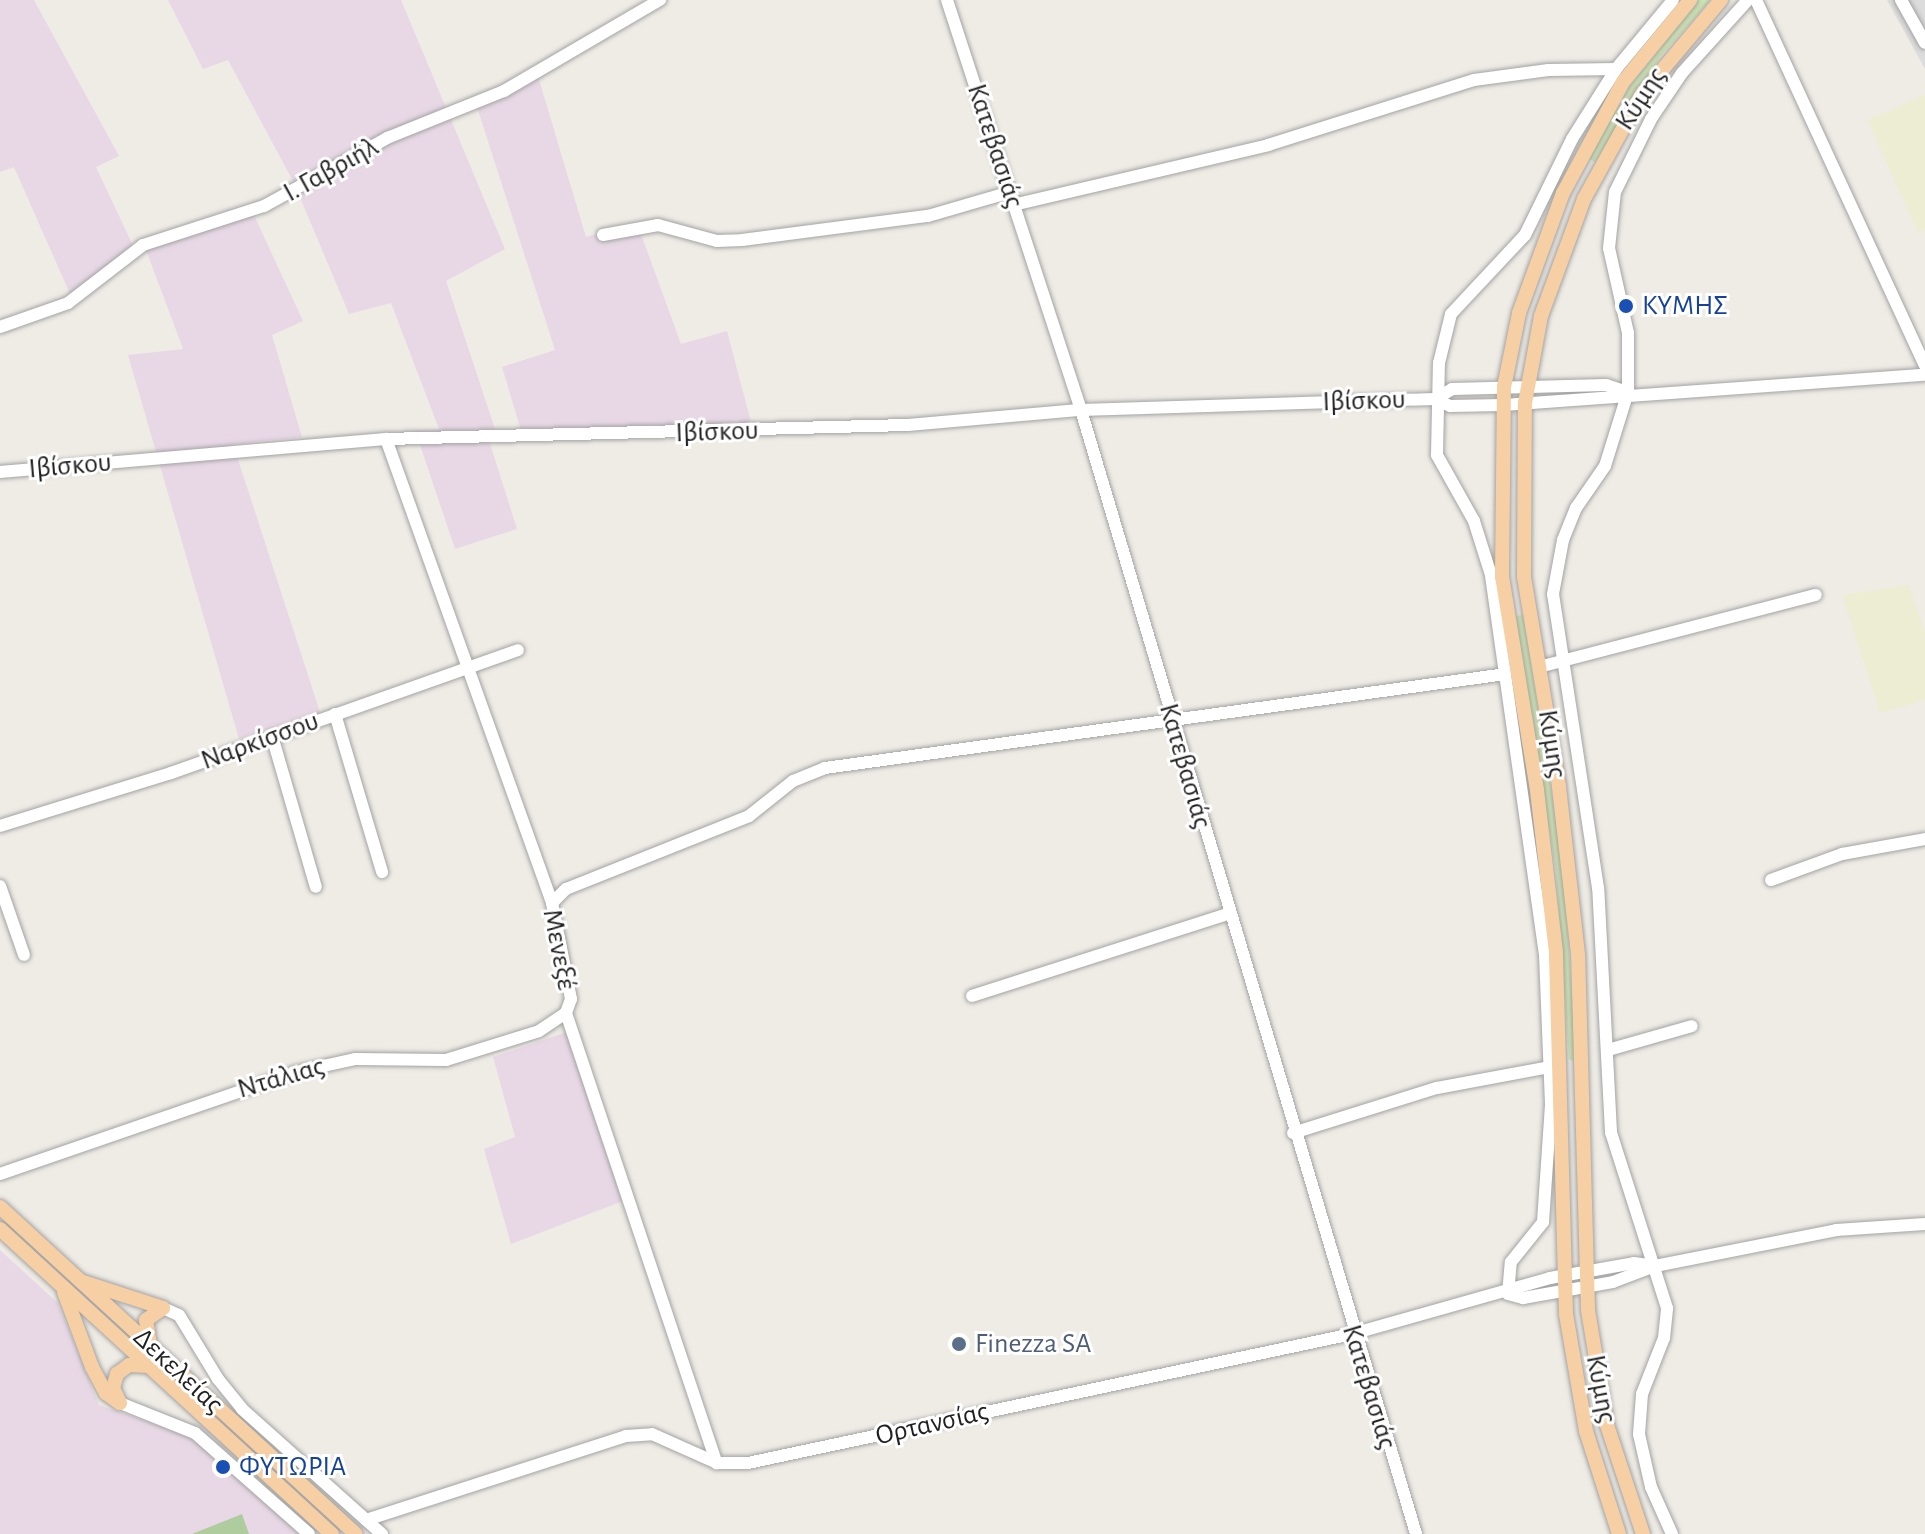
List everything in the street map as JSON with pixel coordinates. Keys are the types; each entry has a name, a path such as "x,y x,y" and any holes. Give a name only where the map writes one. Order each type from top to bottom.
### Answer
{"main road":[{"name":"Κύμης","path":"1619,1534 1586,1431 1565,1291 1556,952 1537,790 1502,577 1503,405 1519,313 1563,193 1623,82 1690,0"},
{"name":"Κύμης","path":"1643,1534 1607,1425 1587,1287 1578,954 1522,546 1525,403 1526,387 1553,277 1603,162 1668,60 1721,0"},
{"name":"Δεκελείας","path":"0,1207 356,1534"},
{"name":"Δεκελείας","path":"0,1229 332,1534"},
{"path":"80,1281 163,1308"},
{"path":"60,1285 97,1377 120,1403"},
{"path":"150,1345 146,1320 163,1308"},
{"path":"120,1403 113,1388 117,1374 129,1365 149,1366"}],"street":[{"name":"Ι. Γαβριήλ","path":"0,327 68,303 143,245 264,206 387,138 504,91 660,0"},
{"name":"Κατεβασιάς","path":"947,0 1081,410 1352,1334 1416,1534"},
{"path":"1508,1294 1511,1262 1543,1222 1549,1067 1540,902 1484,546 1437,455 1435,399 1451,314 1525,235 1572,139 1616,69 1673,0"},
{"path":"1672,1534 1651,1487 1639,1434 1642,1394 1667,1321 1655,1266 1613,1144 1598,888 1553,594 1558,555 1576,508 1613,449 1628,392 1628,333 1609,248 1615,192 1651,119 1682,73 1748,0"},
{"path":"1756,0 1925,365"},
{"path":"1901,0 1925,43"},
{"path":"603,235 658,225 717,241 742,240 928,216 1280,142 1474,80 1548,70 1616,69"},
{"name":"Ιβίσκου","path":"0,472 386,439 908,425 1081,410 1435,399 1450,406 1503,405 1606,400 1628,392 1925,375"},
{"name":"Ιβίσκου","path":"1435,399 1452,389 1504,387 1606,385 1628,392"},
{"name":"Μενεξέ","path":"386,439 552,903 571,999 566,1013 717,1463"},
{"path":"1539,667 1816,595"},
{"name":"Ναρκίσσου","path":"0,826 518,650"},
{"path":"552,903 566,889 749,816 793,781 825,768 1171,719 1423,689 1506,674"},
{"path":"335,714 382,872"},
{"path":"272,736 316,887"},
{"path":"1771,880 1842,854 1925,839"},
{"path":"0,886 24,955"},
{"path":"972,996 1228,914"},
{"name":"Ντάλιας","path":"0,1174 296,1072 355,1059 446,1060 539,1031 566,1013"},
{"path":"1608,1050 1692,1026"},
{"path":"1293,1133 1437,1088 1549,1067"},
{"path":"1508,1294 1520,1285 1586,1271 1634,1263 1655,1266 1836,1230 1925,1224"},
{"path":"1508,1294 1523,1298 1587,1287 1637,1277 1655,1266"},
{"name":"Ορτανσίας","path":"366,1520 626,1436 652,1434 717,1463 796,1455 1352,1334 1508,1294"},
{"path":"163,1308 179,1315 236,1402 382,1534"},
{"path":"120,1403 195,1433 309,1534"}],"shaded area":[{"path":"0,0 34,0 119,156 96,167 137,254 74,303 14,167 0,172"},
{"path":"168,0 401,0 505,249 446,281 495,429 486,431 517,529 455,549 415,430 439,429 391,303 349,314 294,183 228,60 203,69"},
{"path":"1887,0 1925,0 1925,69"},
{"path":"538,76 586,237 637,223 681,344 727,331 751,422 521,430 502,367 555,350 477,107"},
{"path":"253,213 303,321 272,335 302,437 233,444 320,712 239,739 128,355 183,349 146,250"},
{"path":"567,1032 623,1201 511,1244 484,1149 515,1137 493,1057"},
{"path":"0,1250 58,1303 99,1405 209,1443 304,1534 0,1534"}],"green space":[{"path":"1699,0 1710,0 1660,57 1595,162 1588,158 1630,86"},
{"path":"1925,95 1925,230 1918,233 1867,120"},
{"path":"1909,585 1925,632 1925,700 1880,713 1842,595"},
{"path":"1523,615 1564,871 1576,1061 1569,1060 1556,871 1515,616"},
{"path":"242,1514 249,1534 192,1534"}],"place":[{"name":"ΚΥΜΗΣ","path":"1626,306"},
{"name":"Finezza SA","path":"959,1344"},
{"name":"ΦΥΤΩΡΙΑ","path":"223,1467"}]}
